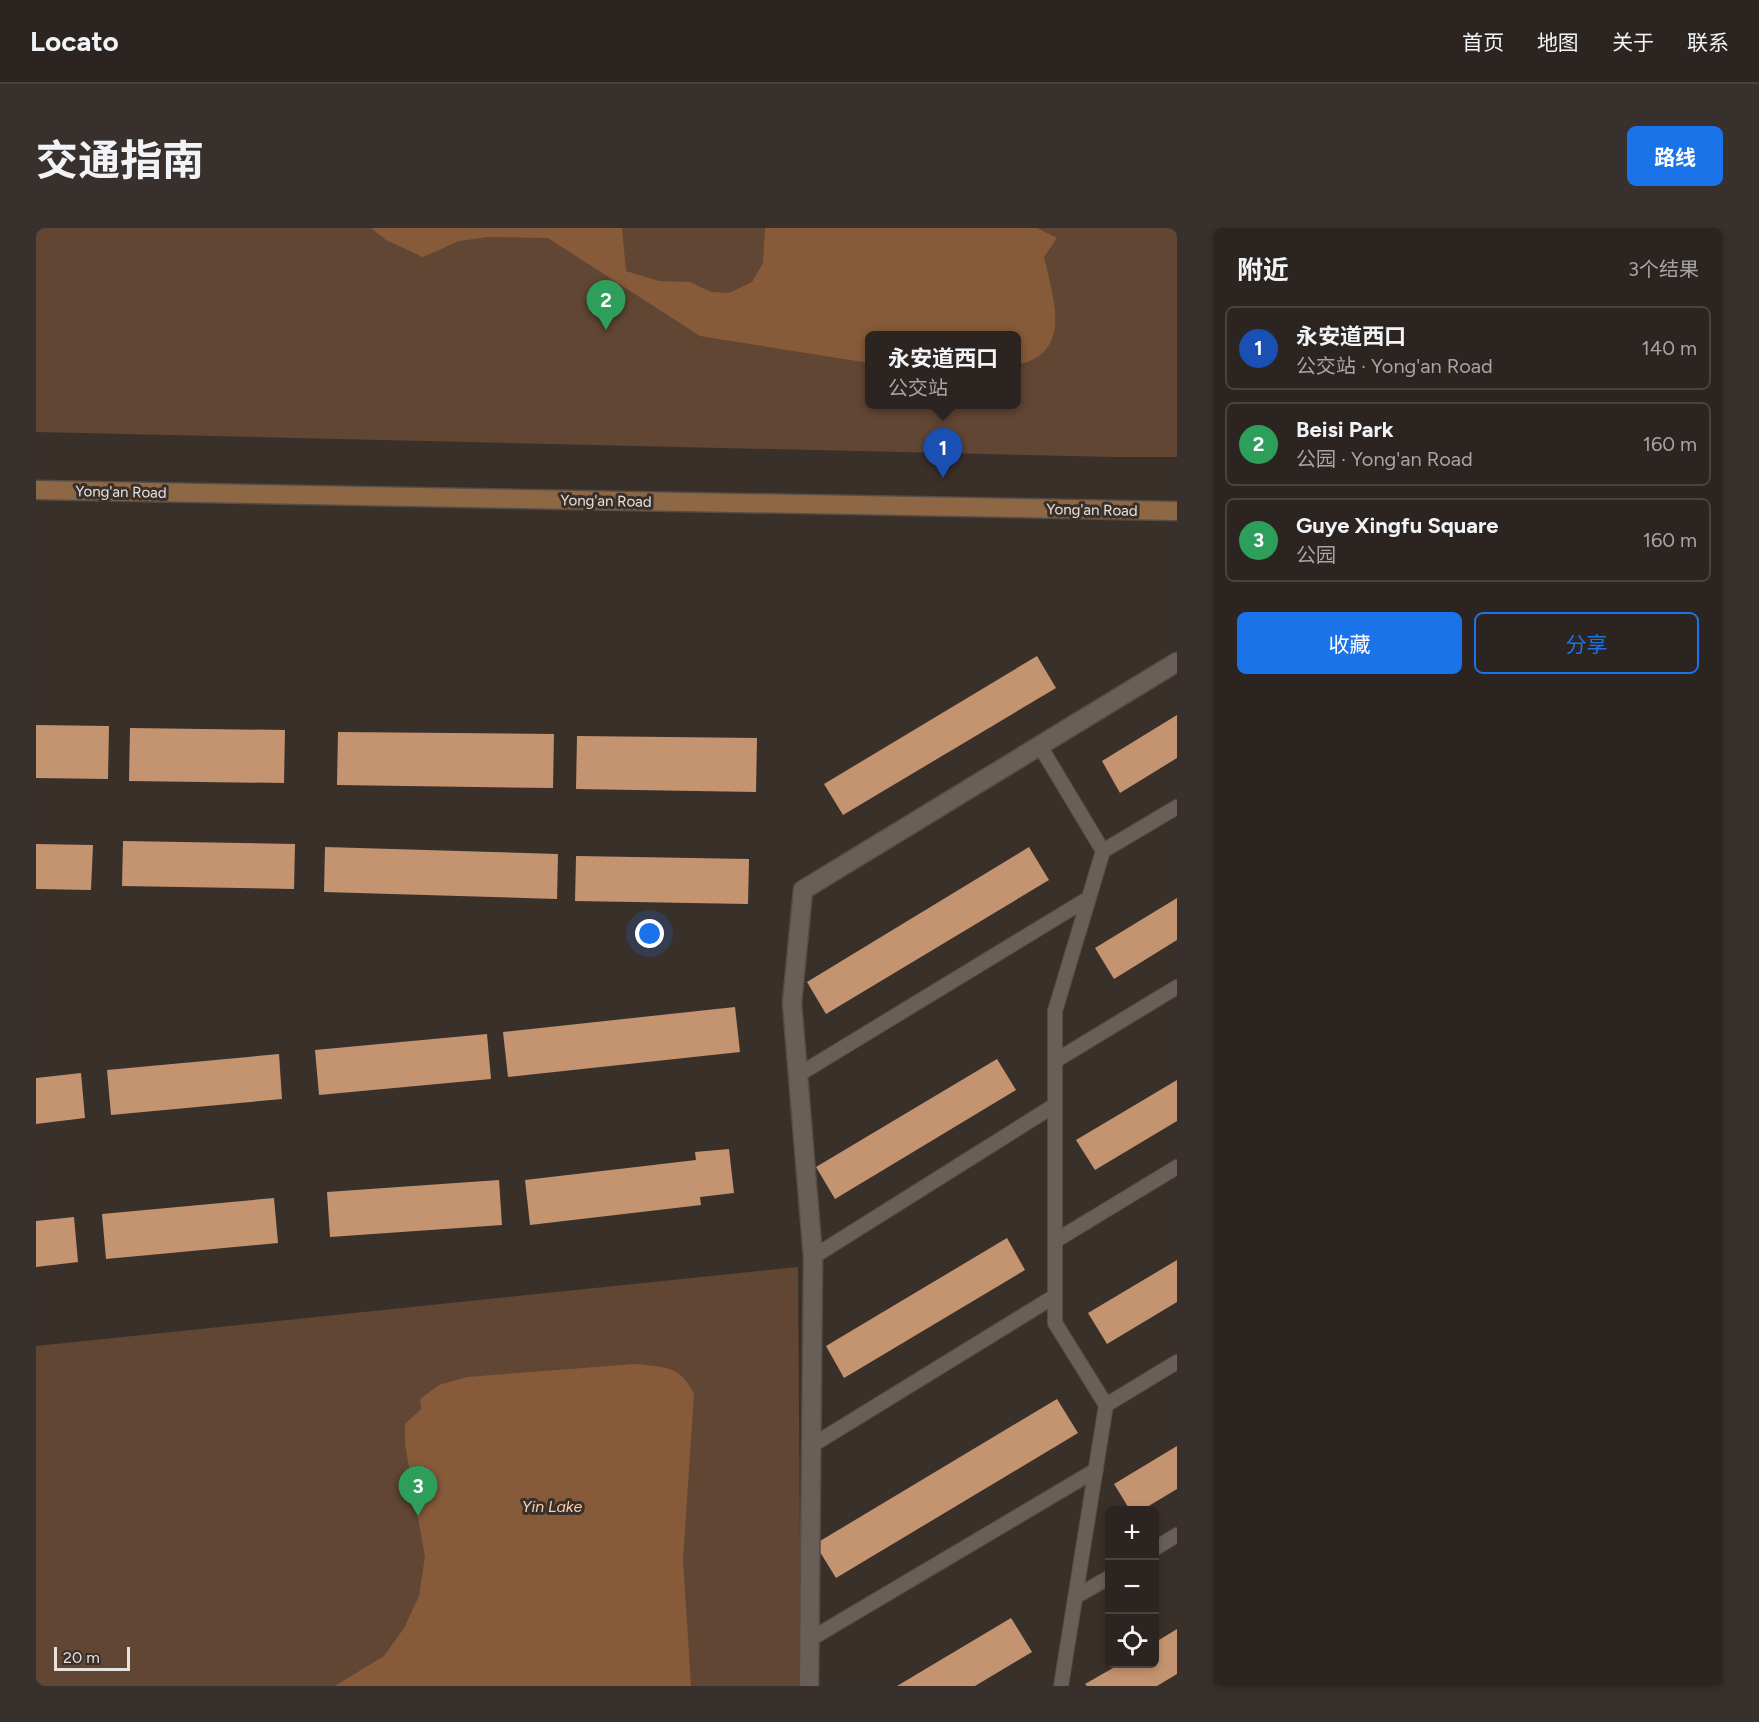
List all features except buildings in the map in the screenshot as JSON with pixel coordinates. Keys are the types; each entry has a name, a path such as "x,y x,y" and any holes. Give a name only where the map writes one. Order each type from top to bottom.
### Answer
{"main road":[{"name":"Yong'an Road","path":"36,490 1177,511"}],"street":[{"path":"809,1686 813,1257 792,1003 803,890 1177,662"}],"lane":[{"path":"1040,746 1103,851"},
{"path":"1058,1684 1075,1598 1106,1405 1055,1323 1055,1011 1103,851 1177,807"},
{"path":"798,1075 1089,898"},
{"path":"1055,1061 1177,987"},
{"path":"813,1257 1055,1105"},
{"path":"1055,1241 1177,1167"},
{"path":"811,1446 1055,1296"},
{"path":"1106,1405 1177,1362"},
{"path":"809,1640 1096,1470"},
{"path":"1159,1546 1177,1535"},
{"path":"1075,1598 1105,1579"}],"shaded area":[{"path":"36,228 1177,228 1177,457 36,432"},
{"path":"798,1267 801,1686 36,1686 36,1346"}],"water":[{"path":"371,228 622,228 626,271 659,281 690,282 711,292 729,293 752,282 763,263 765,228 1037,228 1057,238 1044,257 1052,289 1055,322 1053,336 1047,349 1035,359 1021,364 1021,331 865,331 865,362 700,336 548,238 488,237 459,241 423,257 386,240"},
{"name":"Yin Lake","path":"635,1364 670,1369 683,1378 694,1394 683,1560 691,1686 335,1686 384,1656 404,1628 419,1596 425,1557 405,1444 405,1424 421,1409 420,1399 439,1385 467,1377"}],"place":[{"name":"Beisi Park","path":"606,330"},
{"name":"永安道西口","path":"943,478"},
{"name":"Guye Xingfu Square","path":"418,1516"}]}
